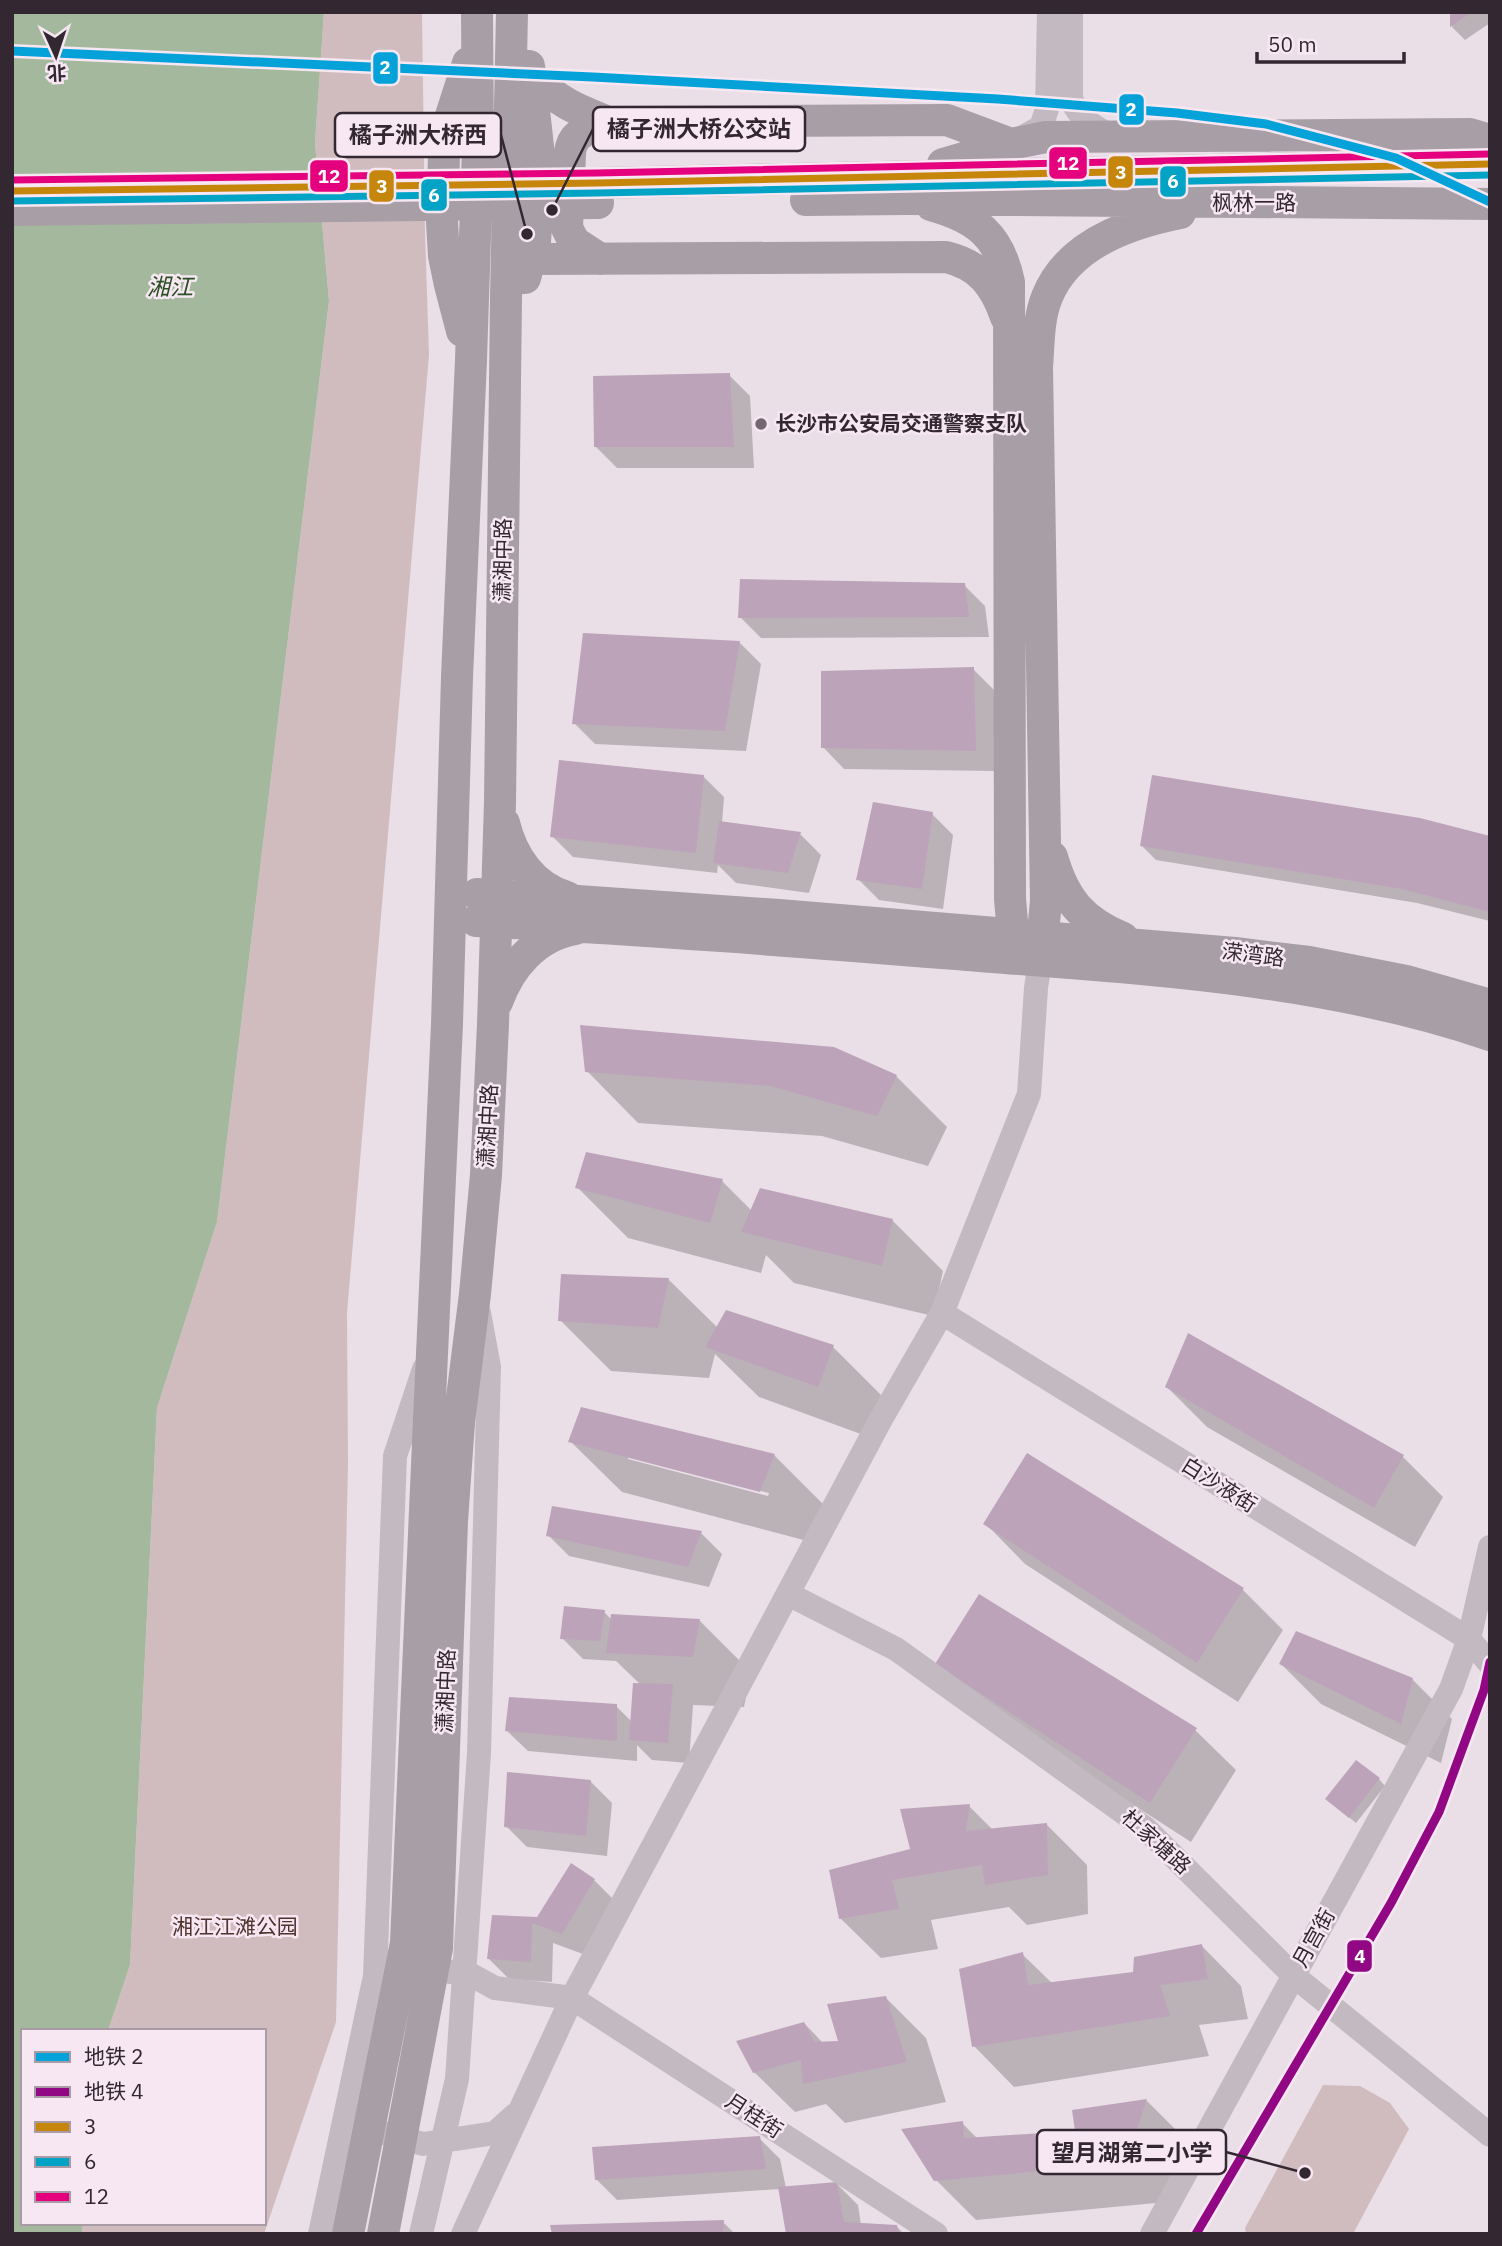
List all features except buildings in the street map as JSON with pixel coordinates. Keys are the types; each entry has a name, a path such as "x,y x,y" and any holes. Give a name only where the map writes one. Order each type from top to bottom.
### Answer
{"main road":[{"path":"505,350 535,242 540,164 531,76 513,12"},
{"name":"潇湘中路","path":"348,2234 405,1943 444,1421 475,1294 486,1175 499,802 513,12"},
{"name":"潇湘中路","path":"383,2234 438,1948 452,1521 444,1421 433,1342 471,360 478,146 477,25"},
{"path":"531,76 550,94 571,107 608,122 947,120 1011,144"},
{"path":"600,259 574,242 567,228 570,153 571,142 578,135 608,122"},
{"path":"904,188 1011,144 1046,137 1470,134 1490,140"},
{"name":"枫林一路","path":"598,193 904,188 1490,164"},
{"path":"904,188 985,229 1006,264 1009,282 1010,863 1003,901 994,913 975,922 943,928"},
{"name":"枫林一路","path":"904,188 1230,203 1490,204"},
{"path":"12,191 598,193"},
{"path":"12,210 598,193"},
{"path":"1028,947 1046,901 1037,367 1040,324 1048,296 1060,275 1078,255 1100,239 1124,228 1174,214 1230,203"},
{"path":"530,259 946,257 964,261 990,282 1009,327"},
{"path":"499,802 508,840 534,879 593,915 779,915 943,928 1120,967 1251,982 1409,1010 1490,1035"},
{"path":"1045,836 1064,889 1087,919 1126,939 1154,944"},
{"path":"1010,863 1028,947"},
{"path":"450,906 1028,947"},
{"path":"492,1024 506,980 520,961 537,944 571,929 593,915"},
{"name":"溁湾路","path":"1028,947 1154,944 1309,962 1406,981 1490,1005"}],"street":[{"path":"1011,144 1041,127 1047,109 1049,12"},
{"path":"1071,12 1071,99 1095,128 1113,137"},
{"path":"463,2234 572,1998 881,1419 942,1313 1029,1094 1036,988 1028,947"},
{"path":"421,2234 457,2079 479,1753 489,1367 475,1294"},
{"name":"白沙液街","path":"942,1313 1469,1639 1490,1664"},
{"path":"320,2234 375,1976 395,1456 433,1342"},
{"name":"月宫街","path":"1152,2234 1451,1689 1469,1639 1490,1547"},
{"name":"杜家塘路","path":"788,1594 896,1648 1145,1828 1294,1976 1490,2135"},
{"path":"375,1976 464,1971 495,1988 572,1998"},
{"name":"月桂街","path":"572,1998 936,2234"},
{"path":"344,2122 423,2144 495,2133 520,2111"}],"green space":[{"name":"湘江江滩公园","path":"324,12 422,12 429,355 347,1313 348,1463 336,2022 264,2234 82,2234 82,2225 266,2225 266,2029 109,2029 130,1965 157,1408 217,1222 329,301 315,143"},
{"path":"1323,2085 1360,2086 1390,2103 1409,2129 1353,2234 1246,2234 1245,2228"}],"water":[{"name":"湘江","path":"12,12 324,12 315,143 329,301 217,1222 157,1408 130,1965 109,2029 21,2029 21,2225 82,2225 82,2234 12,2234"}],"pier":[{"path":"321,176 325,215 12,218 12,181"}],"metro line":[{"name":"2","path":"12,51 593,77 998,99 1177,113 1266,124 1396,158 1490,202"},
{"name":"4","path":"1196,2234 1391,1903 1439,1812 1484,1690 1490,1662"}],"transit line":[{"name":"12","path":"12,180 597,173 1490,154"},
{"name":"3","path":"12,191 597,183 1490,164"},
{"name":"6","path":"12,201 597,193 1490,175"}],"place":[{"name":"橘子洲大桥公交站","path":"552,210"},
{"name":"橘子洲大桥西","path":"527,234"},
{"name":"长沙市公安局交通警察支队","path":"761,424"},
{"name":"望月湖第二小学","path":"1305,2173"}]}
